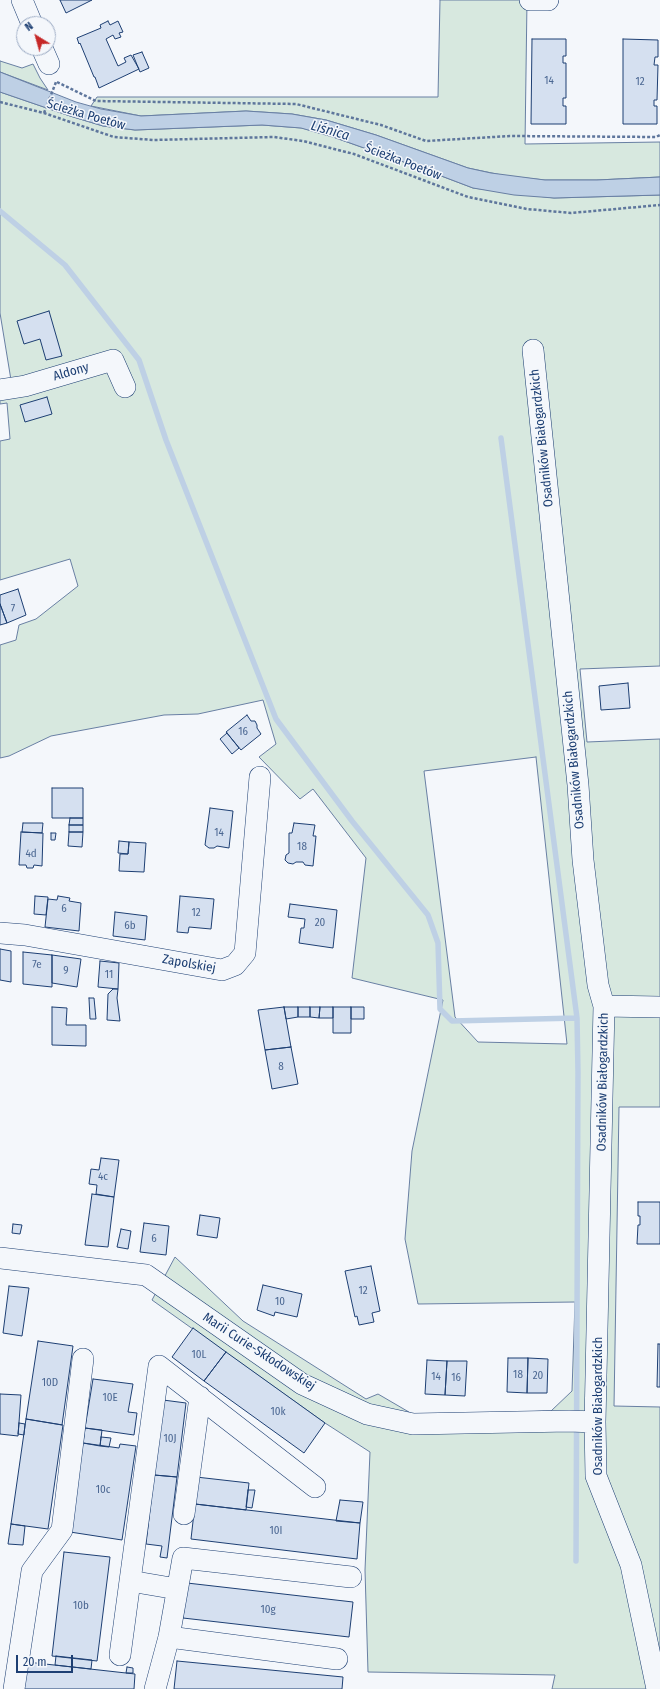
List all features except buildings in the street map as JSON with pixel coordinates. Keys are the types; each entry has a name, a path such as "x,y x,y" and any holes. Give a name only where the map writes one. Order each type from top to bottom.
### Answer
{"street":[{"path":"22,0 29,16"},
{"path":"530,0 548,0"},
{"name":"Osadników Białogardzkich","path":"533,350 578,785 583,860 598,986 604,1006 583,1421 596,1476 631,1565 657,1689"},
{"name":"Aldony","path":"0,390 25,386 112,360 125,387"},
{"name":"Zapolskiej","path":"0,933 25,935 222,970 235,965 245,953 260,777"},
{"path":"604,1006 660,1007"},
{"name":"Marii Curie-Skłodowskiej","path":"0,1258 146,1276 302,1384 367,1414 413,1424 583,1421"},
{"path":"14,1689 32,1571 62,1530 83,1359"},
{"path":"120,1655 159,1366 315,1487"},
{"path":"184,1514 200,1397"},
{"path":"155,1689 168,1637 182,1558 351,1577"},
{"path":"130,1581 177,1589"},
{"path":"168,1637 337,1659"}],"path":[{"path":"44,113 53,90 49,65"},
{"path":"49,65 96,101 296,104 381,125 426,141 521,136 656,137 660,135"},
{"name":"Ścieżka Poetów","path":"0,102 44,113 114,137 154,140 274,137 303,140 354,154 468,197 527,209 571,213 660,205"}],"shaded area":[{"path":"440,0 527,0 525,144 660,142 660,177 597,180 545,180 506,176 468,168 376,135 326,120 292,114 246,111 141,116 91,106 97,97 438,97"},
{"path":"0,61 22,68 33,64 48,90 0,72"},
{"path":"0,92 103,126 135,130 262,125 302,128 333,137 473,188 554,198 660,195 660,666 580,669 587,742 660,739 660,1107 619,1107 614,1406 660,1407 660,1689 552,1689 555,1675 368,1672 365,1570 370,1452 325,1423 152,1300 175,1257 243,1321 366,1399 378,1394 414,1415 551,1411 572,1391 575,1302 418,1304 405,1239 412,1151 443,1000 352,978 366,858 313,789 300,799 259,757 276,744 263,700 198,714 164,715 51,736 9,756 0,758 0,645 16,640 19,625 36,619 78,586 70,559 0,580 0,441 10,439 7,403 0,404 0,382 11,380 0,313","holes":["536,757 567,1044 478,1042 455,1017 424,771"]}],"water":[{"name":"Liśnica","path":"0,72 76,102 101,109 141,116 246,111 292,114 326,120 376,135 468,168 491,173 545,180 597,180 660,177 660,195 554,198 514,195 473,188 333,137 301,128 262,125 135,130 103,126 0,92"}],"waterway":[{"path":"0,211 65,265 139,360 166,440 276,719 352,821 428,915 438,943 440,1009 452,1021 577,1018"},
{"path":"501,438 577,1018 576,1561"}]}
